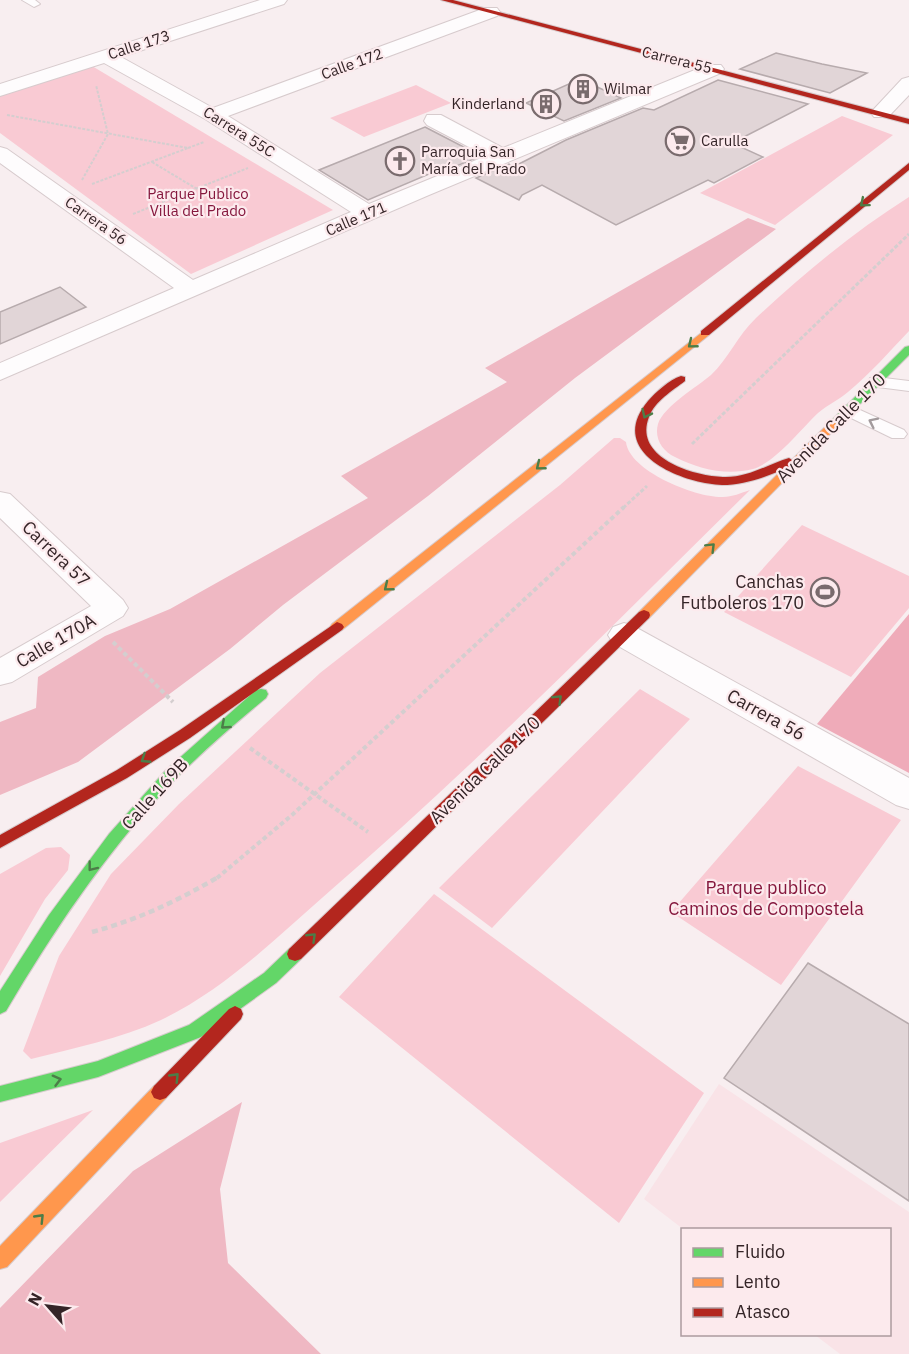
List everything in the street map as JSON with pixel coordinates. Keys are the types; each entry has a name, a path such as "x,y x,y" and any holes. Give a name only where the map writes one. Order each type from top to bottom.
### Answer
{"main road":[{"name":"Carrera 55","path":"445,0 909,122"},
{"path":"0,842 54,814 185,734 349,618 738,308 908,167"},
{"path":"712,345 738,308"},
{"name":"Avenida Calle 170","path":"0,1094 98,1069 158,1047 195,1031 270,978 624,635 909,349"},
{"path":"691,370 652,402 643,418 639,434 646,452 667,468 694,478 721,482 743,480 767,474 803,455"},
{"name":"Calle 169B","path":"0,1006 35,946 70,896 146,801 221,728 349,618"},
{"path":"0,829 54,814"},
{"path":"0,1260 270,978"}],"street":[{"name":"Calle 173","path":"0,90 278,0"},
{"name":"Calle 172","path":"212,115 491,12"},
{"name":"Carrera 55C","path":"106,56 212,115 369,214"},
{"name":"Calle 171","path":"0,372 502,156 714,69"},
{"path":"880,113 909,83"},
{"path":"434,119 502,156"},
{"name":"Carrera 56","path":"0,153 192,289"},
{"name":"Carrera 57","path":"0,501 102,614"},
{"name":"Calle 170A","path":"0,673 102,614"},
{"name":"Carrera 56","path":"624,635 909,795"}],"lane":[{"path":"876,382 909,386"},
{"path":"849,410 898,434"}],"path":[{"path":"82,181 108,134 95,78"},
{"path":"0,114 188,148"},
{"path":"88,186 212,138"},
{"path":"152,161 197,189"},
{"path":"128,216 256,164"},
{"path":"91,932 132,921 176,902 222,875 314,794 667,468 909,234"},
{"path":"102,614 173,702"},
{"path":"221,728 399,854"}],"shaded area":[{"path":"748,218 776,229 575,378 428,496 283,605 230,649 78,762 0,795 0,722 36,708 38,677 105,636 170,609 368,498 341,476 507,382 485,368"},
{"path":"909,614 909,773 817,724"},
{"path":"719,1084 909,1212 909,1354 840,1354 816,1336 891,1336 891,1228 682,1228 644,1199"},
{"path":"242,1102 220,1189 228,1263 321,1354 0,1354 0,1308 133,1171"}],"green space":[{"name":"Parque Publico Villa del Prado","path":"92,66 333,210 191,274 0,133 0,95"},
{"path":"416,85 451,103 364,137 330,118"},
{"path":"842,116 893,135 775,225 700,193"},
{"path":"909,197 909,331 879,363 848,392 818,413 770,460 753,469 733,472 703,468 666,451 660,444 657,429 661,417 667,410 711,375 756,318 792,285 849,239"},
{"path":"614,438 620,438 626,442 630,453 651,472 681,488 723,497 750,490 544,694 439,793 271,944 229,978 185,1007 145,1027 31,1059 23,1051 59,956 111,874 179,804 320,673 560,485"},
{"name":"Canchas Futboleros 170","path":"802,525 909,576 909,608 851,677 724,612"},
{"path":"640,689 690,719 492,928 439,888"},
{"name":"Parque publico Caminos de Compostela","path":"798,766 901,820 781,985 671,912"},
{"path":"61,847 70,855 68,870 45,899 0,976 0,874 46,848"},
{"path":"434,894 704,1093 619,1223 339,997"},
{"path":"93,1110 0,1202 0,1143"}],"building":[{"path":"776,53 867,73 830,93 740,69"},
{"path":"580,79 621,98 564,121 526,103"},
{"path":"718,80 808,104 732,143 763,157 714,183 708,180 616,225 542,185 522,195 519,200 476,178 509,164 513,167 566,140 643,108 654,110"},
{"name":"Parroquia San María del Prado","path":"425,127 481,156 454,167 450,165 368,200 319,170"},
{"path":"60,287 86,307 0,344 0,312"},
{"path":"808,963 909,1024 909,1201 724,1078"}],"traffic: fast":[{"path":"833,425 909,349"},
{"path":"0,1006 54,920 114,838 171,774 261,694"},
{"path":"0,1094 98,1069 195,1031 270,978 295,954"}],"traffic: slow":[{"path":"337,627 705,333"},
{"path":"644,615 833,425"},
{"path":"0,1260 160,1092"}],"traffic: jam":[{"path":"445,0 909,122"},
{"path":"705,333 909,166"},
{"path":"681,379 664,391 643,417 640,432 643,445 652,456 680,472 723,481 758,475 789,462"},
{"path":"295,954 644,615"},
{"path":"0,842 122,774 185,734 337,627"},
{"path":"160,1092 235,1014"}],"place":[{"name":"Wilmar","path":"583,89"},
{"name":"Kinderland","path":"546,104"},
{"name":"Carulla","path":"680,141"},
{"name":"Parroquia San María del Prado","path":"400,161"},
{"name":"Canchas Futboleros 170","path":"825,592"}]}
